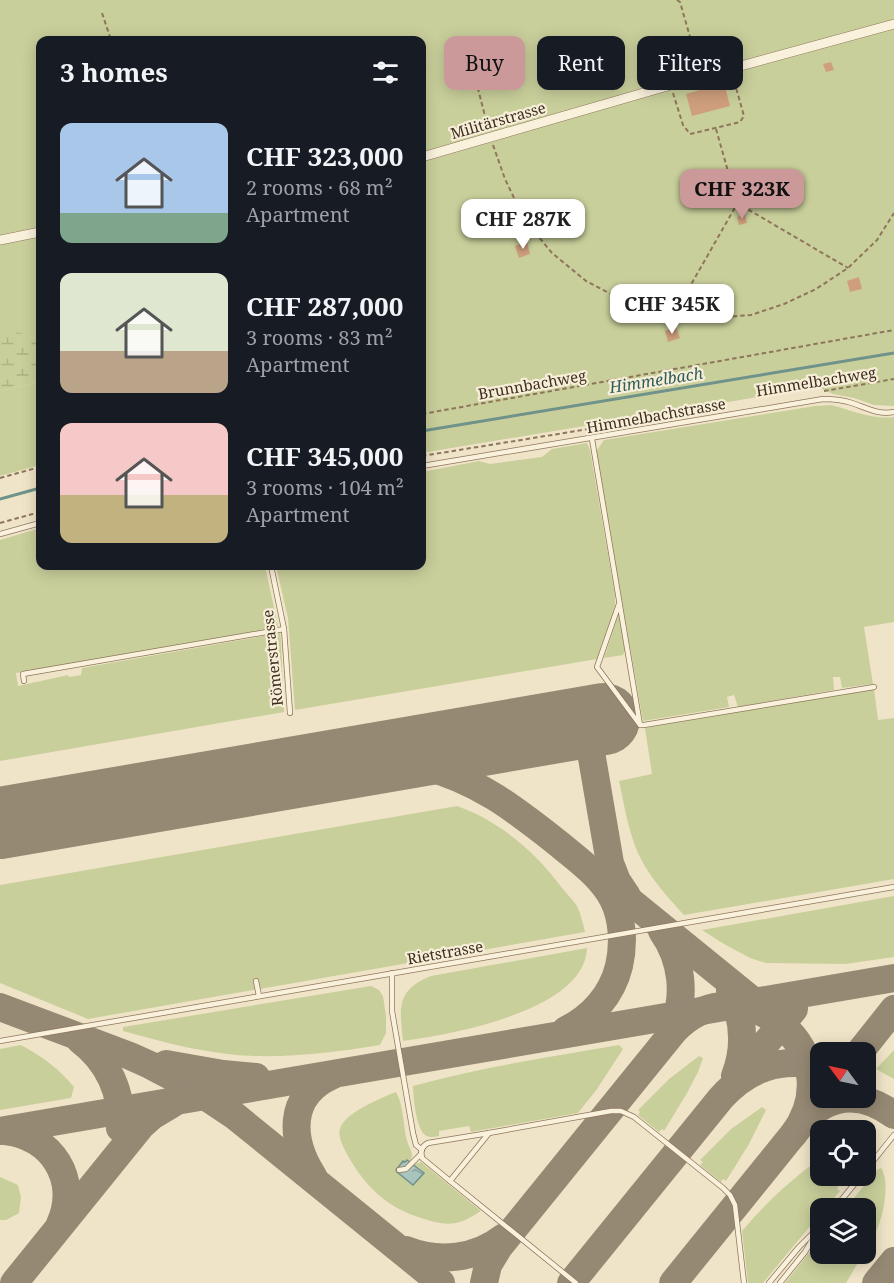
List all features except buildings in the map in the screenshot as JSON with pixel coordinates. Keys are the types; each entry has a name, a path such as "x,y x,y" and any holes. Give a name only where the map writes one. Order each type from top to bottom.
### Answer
{"street":[{"name":"Militärstrasse","path":"743,65 894,24"},
{"name":"Militärstrasse","path":"426,156 654,90"},
{"path":"0,240 36,233"}],"lane":[{"name":"Himmelbachstrasse","path":"426,465 824,399 839,400 882,413 894,412"},
{"path":"592,439 640,724"},
{"path":"0,534 36,524"},
{"name":"Römerstrasse","path":"272,570 284,629 290,713"},
{"path":"619,604 597,667 640,724 874,687"},
{"path":"24,681 23,674 284,629"},
{"path":"70,666 72,673"},
{"name":"Rietstrasse","path":"0,1041 894,887"},
{"path":"392,973 392,1011 413,1133 424,1160 576,1283"},
{"path":"256,981 259,996"},
{"path":"399,1170 406,1169 428,1143 621,1112 634,1117 723,1188 733,1200 744,1283"},
{"path":"450,1181 489,1133"},
{"path":"876,1158 894,1135"},
{"path":"843,1198 853,1186"},
{"path":"769,1283 810,1236"},
{"path":"780,1283 810,1243"}],"path":[{"path":"679,1 689,36"},
{"path":"102,13 110,36"},
{"path":"478,90 504,179 524,219 552,254 586,281 628,303 673,316 713,318 750,315 784,304 816,289 848,268 877,240 894,213"},
{"path":"672,90 682,125 690,134 740,122 744,116 737,90"},
{"path":"716,129 737,203 848,268"},
{"path":"673,316 737,203"},
{"name":"Brunnbachweg","path":"426,413 894,330"},
{"name":"Himmelbachweg","path":"824,390 894,379"},
{"path":"426,455 708,410"},
{"path":"0,478 36,468"},
{"path":"0,523 36,513"}],"green space":[{"path":"0,0 894,0 894,406 874,405 833,394 818,387 426,452 426,36 36,36 36,338 0,328"},
{"path":"0,327 36,338 36,383 0,391"},
{"path":"36,383 36,466 0,476 0,391"},
{"path":"831,405 870,416 894,417 894,622 864,627 873,684 842,688 840,677 833,677 834,690 738,707 734,695 727,697 729,707 643,721 596,452 604,440"},
{"path":"587,443 590,450 615,595 615,607 597,659 295,710 288,618 277,570 426,570 426,471 479,461 490,464 542,457 552,449"},
{"path":"36,529 36,570 266,570 278,626 273,629 16,673 18,686 68,675 69,677 81,675 82,668 280,633 284,712 0,761 0,540"},
{"path":"619,613 625,651 623,655 604,658"},
{"path":"874,689 878,720 894,718 894,879 684,915 643,863 631,833 623,802 619,781 652,774 645,728"},
{"path":"457,806 488,820 528,850 577,906 585,932 88,1019 0,983 0,885"},
{"path":"894,896 894,957 845,964 766,963 750,958 702,930"},
{"path":"587,948 581,970 564,988 541,1003 513,1016 482,1025 403,1041 402,1002 406,994 419,981 431,976"},
{"path":"371,986 379,990 383,996 386,1033 380,1045 302,1055 238,1055 189,1048 123,1031 123,1027"},
{"path":"21,1045 50,1063 68,1080 74,1087 71,1098 0,1110 0,1049"},
{"path":"619,1045 623,1049 578,1113 471,1132 469,1126 439,1131 439,1136 433,1137 425,1135 419,1126 413,1086 490,1068"},
{"path":"894,1050 894,1079 876,1069"},
{"path":"699,1056 703,1058 687,1093 664,1131 662,1129 659,1132 638,1115 640,1112 638,1110 669,1079"},
{"path":"396,1092 401,1103 407,1141 412,1155 408,1163 403,1166 400,1164 395,1171 402,1176 414,1164 421,1162 481,1211 456,1223 424,1219 389,1203 371,1188 355,1168 341,1141 339,1133 341,1126 358,1110"},
{"path":"762,1107 766,1110 749,1144 726,1181 723,1179 721,1182 700,1165 703,1162 700,1160 731,1129"},
{"path":"810,1167 810,1186 839,1186 837,1189 840,1191 834,1198 810,1198 810,1226 763,1283 748,1283 742,1231 779,1192"},
{"path":"881,1168 884,1174 886,1191 876,1231 876,1198 854,1198 864,1186 876,1186 877,1170"},
{"path":"0,1177 18,1185 21,1197 19,1213 6,1220 0,1220"},
{"path":"810,1252 810,1264 857,1264 846,1283 785,1283"}],"water":[{"path":"407,1160 424,1173 413,1185 396,1170 403,1161"}],"waterway":[{"name":"Himmelbach","path":"426,430 894,353"},
{"name":"Himmelbach","path":"0,499 36,489"}],"taxiway":[{"path":"586,723 610,863 617,881 627,896"},
{"path":"336,765 400,762 422,766 461,779 495,797 527,819 596,876 613,899 621,923 622,949 619,966 616,977 600,1004 584,1019 566,1030"},
{"path":"608,883 763,1009"},
{"path":"662,931 674,954 680,978 680,1004 672,1029"},
{"path":"0,1131 894,978"},
{"path":"730,991 735,1001 742,1033 741,1054 735,1076"},
{"path":"484,1283 488,1265 499,1247 674,1031 701,1012 729,1005 757,1011 782,1025 800,1046 810,1073 808,1104 793,1135"},
{"path":"0,1007 130,1056 190,1086 235,1116 441,1283"},
{"path":"737,1078 794,1009"},
{"path":"868,1042 894,1009"},
{"path":"80,1040 90,1048 112,1079 119,1102 120,1128"},
{"path":"571,1283 731,1088 742,1079 766,1067 791,1063 810,1065"},
{"path":"166,1064 256,1077"},
{"path":"313,1176 300,1148 297,1120 306,1095 331,1076"},
{"path":"803,1122 824,1105 847,1099 870,1102 894,1115"},
{"path":"14,1283 141,1126 172,1104"},
{"path":"673,1283 804,1121"},
{"path":"5,1131 36,1141 58,1163 64,1177 66,1192 65,1208 60,1224"},
{"path":"406,1250 431,1257 457,1257 482,1250 504,1237"},
{"path":"876,1283 894,1261"}],"runway":[{"path":"0,823 604,719"}]}
